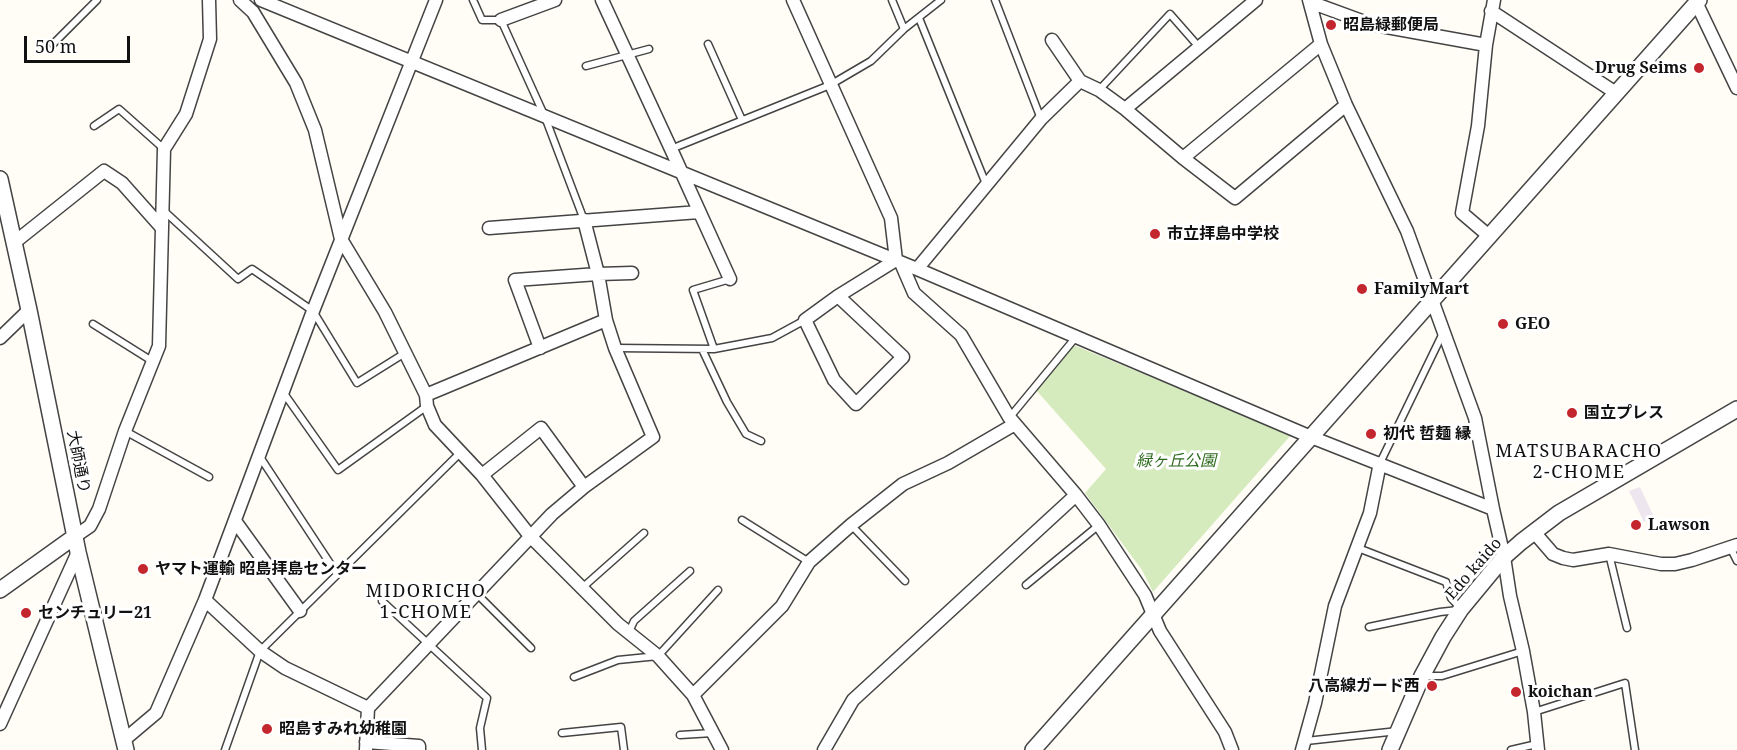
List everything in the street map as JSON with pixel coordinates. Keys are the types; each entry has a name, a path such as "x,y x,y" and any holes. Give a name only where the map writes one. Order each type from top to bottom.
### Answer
{"street":[{"path":"0,590 90,526 99,508 125,432 159,346 164,149 186,114 210,39 209,0"},
{"path":"240,0 253,12 296,82 315,130 341,239 385,312 426,400 435,425 482,475 530,536 618,624 658,656 693,695 722,750"},
{"path":"261,0 917,269 1311,437 1493,509"},
{"path":"125,745 156,713 205,600 313,311 436,0"},
{"path":"501,20 555,0"},
{"path":"602,0 730,279"},
{"path":"793,0 891,218 899,262 914,293 962,335 1012,421 1099,525 1145,595 1160,632 1225,732 1232,750"},
{"path":"1125,109 1256,0"},
{"path":"1310,1 1321,44 1346,105 1407,231 1475,418 1523,651 1538,747"},
{"path":"1310,1 1370,24 1486,45"},
{"path":"1033,750 1697,1 1737,88"},
{"path":"1489,236 1462,213 1478,126 1486,45 1493,6 1616,93"},
{"path":"1052,40 1080,81 1099,90 1125,109 1235,198 1346,105"},
{"path":"1183,158 1321,44"},
{"path":"917,269 1041,119 1080,81"},
{"path":"15,242 104,171 122,183 162,228"},
{"name":"大師通り","path":"0,179 15,242 74,537 125,745"},
{"path":"489,228 699,212"},
{"path":"419,750 419,746 366,746 368,708 552,514 584,487 653,437 615,348 606,320 598,274 584,220"},
{"path":"838,296 903,357 856,404 834,380 805,320 838,296 899,262"},
{"path":"540,348 515,280 632,273"},
{"path":"0,338 29,310"},
{"path":"426,400 606,320"},
{"name":"Edo kaido","path":"1390,750 1422,676 1443,637 1461,609 1504,557 1560,513 1737,409"},
{"path":"693,695 782,606 809,562 851,525 903,484 948,463 1012,421"},
{"path":"482,475 541,428 584,487"},
{"path":"1304,745 1335,606 1370,513 1380,463"},
{"path":"824,750 853,700 1076,495"},
{"path":"235,521 300,611"},
{"path":"1534,532 1553,554 1573,560 1609,554 1661,564 1675,564 1734,546"},
{"path":"0,724 78,552"},
{"path":"205,600 260,651 285,668 368,708"}],"lane":[{"path":"53,44 97,0"},
{"path":"473,0 482,20 501,20 545,117 584,220"},
{"path":"892,0 904,29"},
{"path":"671,149 830,85 871,61 904,29 941,0"},
{"path":"995,0 1041,119"},
{"path":"1099,90 1170,14 1200,47"},
{"path":"918,18 986,186"},
{"path":"708,44 742,120"},
{"path":"586,66 650,49"},
{"path":"94,126 119,109 164,149"},
{"path":"163,210 238,279 252,268 313,311 357,383 405,353"},
{"path":"714,349 693,290 730,279"},
{"path":"615,348 714,349 772,338 805,320"},
{"path":"93,324 153,362"},
{"path":"1380,463 1443,332"},
{"path":"1012,421 1076,337"},
{"path":"702,349 727,402 746,434 761,441"},
{"path":"283,392 338,470 426,400"},
{"path":"125,432 209,477"},
{"path":"225,750 260,651 460,453"},
{"path":"259,455 337,574"},
{"path":"742,520 809,562"},
{"path":"851,525 905,581"},
{"path":"1026,585 1099,525"},
{"path":"582,588 644,533"},
{"path":"1734,546 1737,561"},
{"path":"1358,548 1446,582 1451,598 1461,609"},
{"path":"1609,554 1627,628"},
{"path":"629,632 634,621 690,571"},
{"path":"574,677 618,660 658,656 718,590"},
{"path":"476,593 531,648"},
{"path":"382,601 487,698 480,728 482,750"},
{"path":"1369,627 1461,609"},
{"path":"1422,676 1442,676 1523,651"},
{"path":"1534,712 1625,683 1635,750"},
{"path":"562,733 621,727 624,750"},
{"path":"1304,745 1398,731"},
{"path":"681,735 713,733"},
{"path":"1511,750 1538,747"}],"shaded area":[{"path":"1640,487 1654,517 1644,522 1629,491"}],"green space":[{"name":"緑ヶ丘公園","path":"1071,344 1291,435 1153,592 1142,570 1085,493 1106,469 1036,390"}],"place":[{"name":"昭島緑郵便局","path":"1331,25"},
{"name":"Drug Seims","path":"1699,68"},
{"name":"市立拝島中学校","path":"1155,234"},
{"name":"FamilyMart","path":"1362,289"},
{"name":"GEO","path":"1503,324"},
{"name":"国立プレス","path":"1572,413"},
{"name":"初代 哲麺 縁","path":"1371,434"},
{"name":"Lawson","path":"1636,525"},
{"name":"ヤマト運輸 昭島拝島センター","path":"143,569"},
{"name":"センチュリー21","path":"26,613"},
{"name":"八高線ガード西","path":"1432,686"},
{"name":"koichan","path":"1516,692"},
{"name":"昭島すみれ幼稚園","path":"267,729"}],"district":[{"name":"MATSUBARACHO 2-CHOME","path":"1579,462"},
{"name":"MIDORICHO 1-CHOME","path":"426,602"}]}
